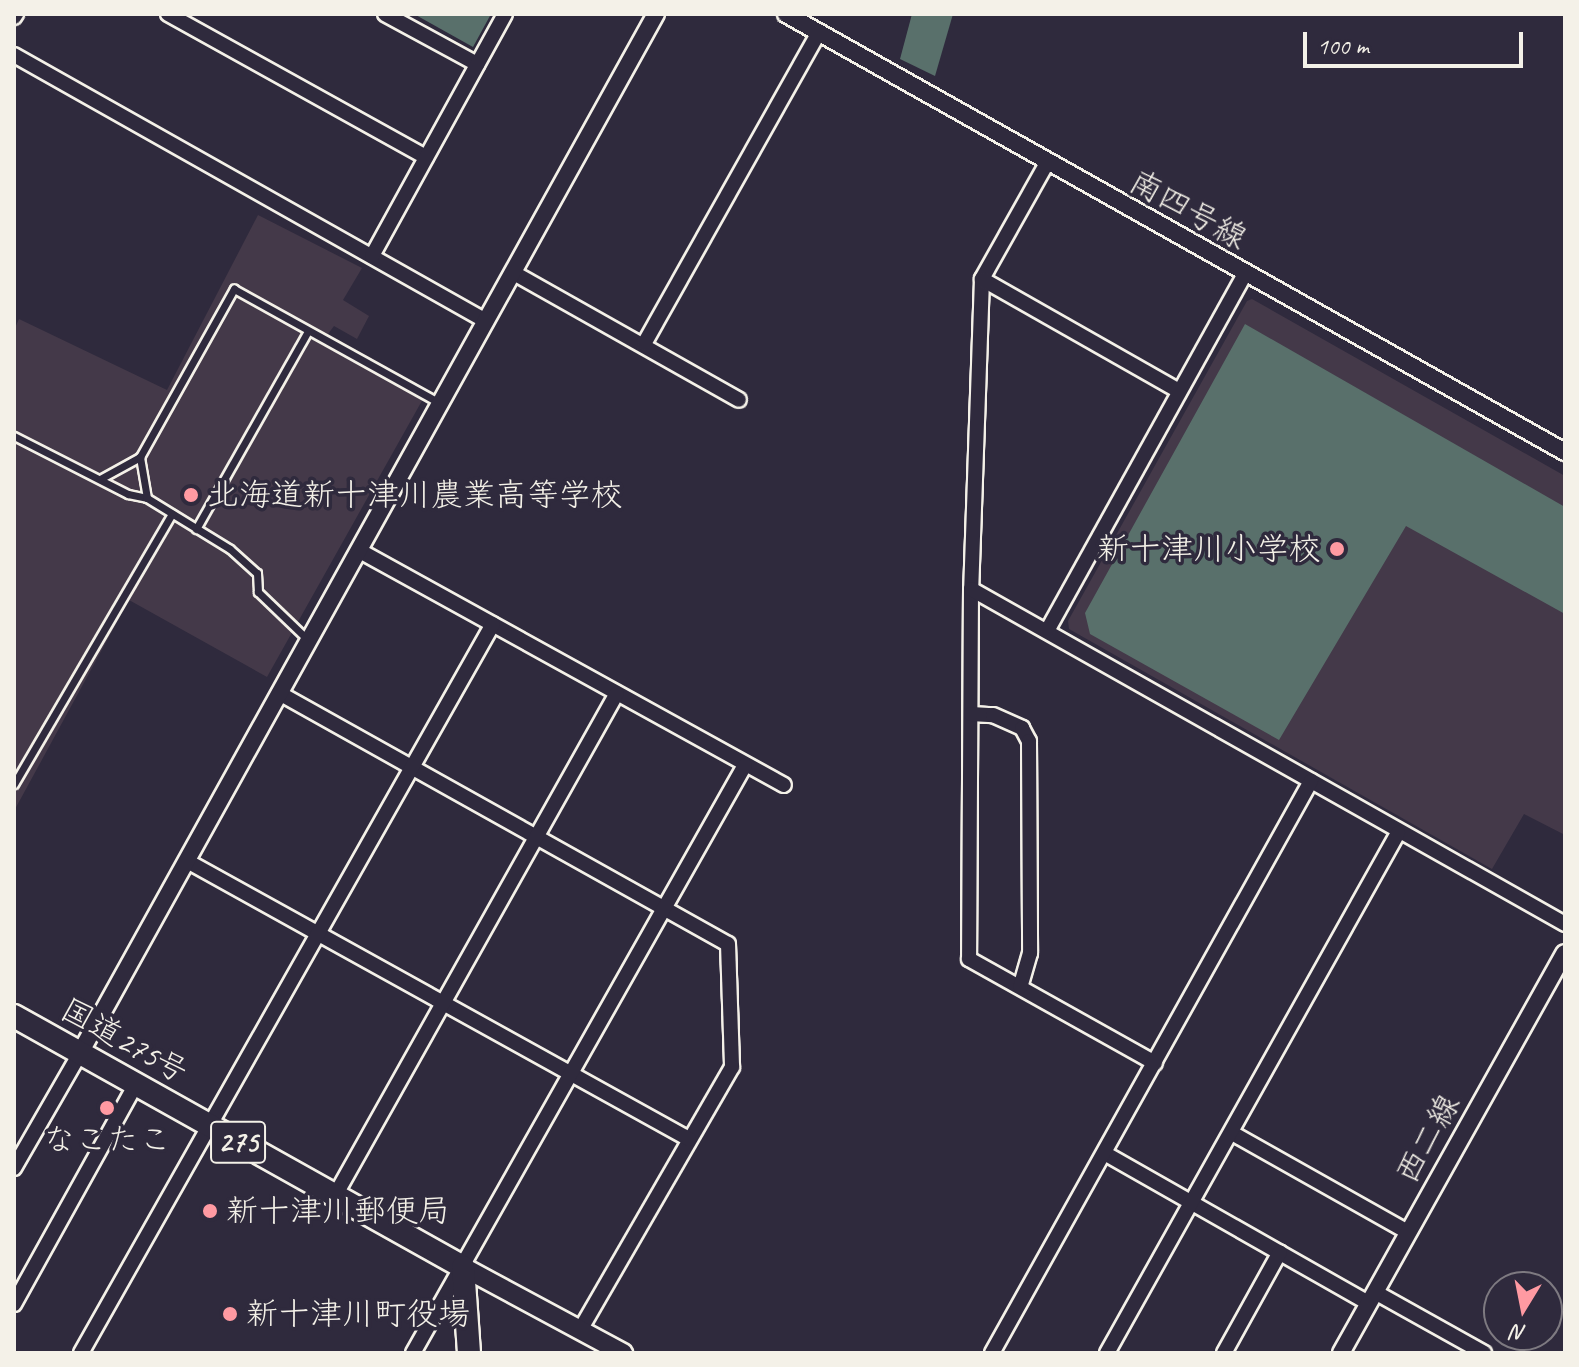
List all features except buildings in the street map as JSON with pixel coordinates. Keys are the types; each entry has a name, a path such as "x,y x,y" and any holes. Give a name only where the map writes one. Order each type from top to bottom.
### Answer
{"highway":[{"name":"国道275号","path":"14,1016 463,1267"},
{"path":"463,1267 469,1353"}],"main road":[{"path":"463,1267 623,1353"}],"street":[{"path":"168,14 426,157"},
{"path":"385,14 477,64"},
{"path":"372,256 505,14"},
{"path":"14,1168 360,551 656,14"},
{"name":"南四号線","path":"786,14 1565,452"},
{"path":"644,344 819,32"},
{"path":"14,55 486,321"},
{"path":"1047,163 982,279 971,589 969,959 1155,1063"},
{"path":"514,273 739,400"},
{"path":"1047,631 1245,274"},
{"path":"982,279 1179,391"},
{"path":"360,551 784,785"},
{"path":"971,589 1398,833 1565,924"},
{"path":"81,1353 493,624"},
{"path":"279,693 728,944 732,1067 581,1329"},
{"path":"336,1194 617,693"},
{"path":"971,714 993,715 1022,728 1029,741 1030,953 1020,987"},
{"path":"413,1353 573,1075 745,765"},
{"path":"992,1353 1106,1154 1311,781"},
{"path":"1107,1353 1398,833"},
{"path":"187,861 689,1139"},
{"name":"西二線","path":"1341,1353 1565,953"},
{"path":"14,1304 136,1084"},
{"path":"1232,1133 1408,1232"},
{"path":"1106,1154 1280,1252 1484,1353"},
{"path":"1224,1353 1280,1252"}],"lane":[{"path":"100,479 140,457 234,289 273,307 308,331 441,403"},
{"path":"196,529 308,331"},
{"path":"14,436 128,494 147,498 230,549 257,573 258,592 309,641"},
{"path":"140,457 147,498"},
{"path":"14,784 172,514"}],"shaded area":[{"name":"北海道新十津川農業高等学校","path":"258,215 362,268 343,300 369,316 357,339 334,326 328,334 428,390 267,677 129,600 14,811 14,330 19,319 167,390"},
{"name":"新十津川小学校","path":"1252,299 1565,476 1565,835 1524,814 1492,869 1069,629 1068,621 1247,301"}],"green space":[{"path":"414,14 491,14 473,47"},
{"path":"912,14 953,14 935,76 900,59"},
{"path":"1245,324 1565,507 1565,614 1406,526 1279,740 1090,634 1085,613"}],"place":[{"name":"北海道新十津川農業高等学校","path":"191,495"},
{"name":"新十津川小学校","path":"1337,549"},
{"name":"なこたこ","path":"107,1108"},
{"name":"新十津川郵便局","path":"210,1211"},
{"name":"新十津川町役場","path":"230,1314"}]}
